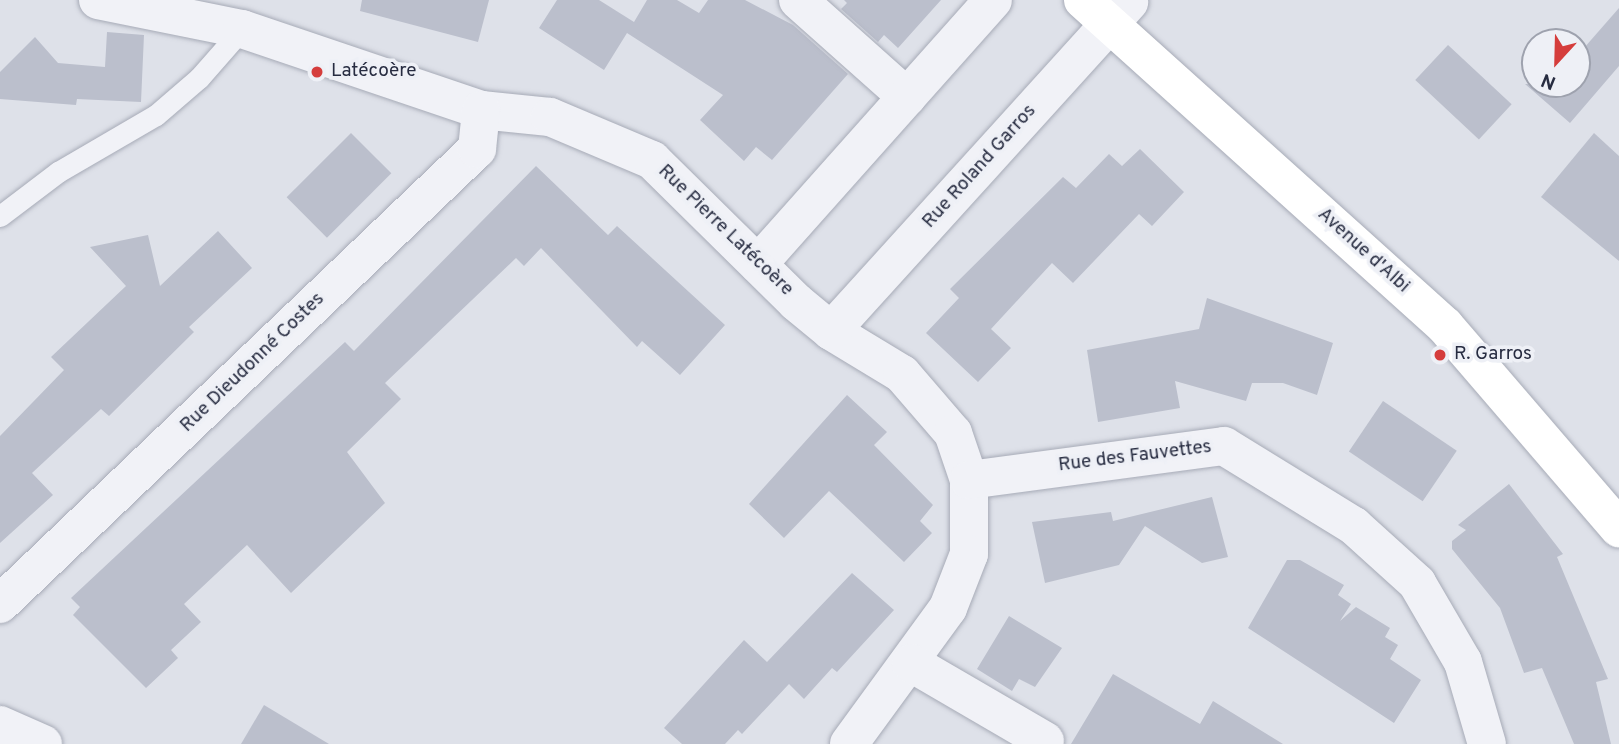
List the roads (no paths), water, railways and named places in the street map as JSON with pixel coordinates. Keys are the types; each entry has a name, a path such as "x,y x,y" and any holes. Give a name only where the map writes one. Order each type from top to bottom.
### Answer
{"main road":[{"name":"Avenue d'Albi","path":"1107,9 1445,326 1619,528"}],"street":[{"name":"Rue Pierre Latécoère","path":"98,0 251,14 481,110 550,117 652,160 831,331 902,374 953,433 969,480 969,554 948,608 911,663 849,744"},
{"path":"798,0 907,97"},
{"path":"758,264 993,0"},
{"name":"Rue Roland Garros","path":"831,331 1107,9"},
{"name":"Rue Dieudonné Costes","path":"0,604 477,149 481,110"},
{"name":"Rue des Fauvettes","path":"969,480 1224,446 1354,526 1417,583 1464,662 1487,744"},
{"path":"911,663 1045,741"},
{"path":"0,725 43,744"}],"lane":[{"path":"0,216 58,172 156,115 199,78 251,14"}],"place":[{"name":"Latécoère","path":"317,72"},
{"name":"R. Garros","path":"1440,355"}]}
